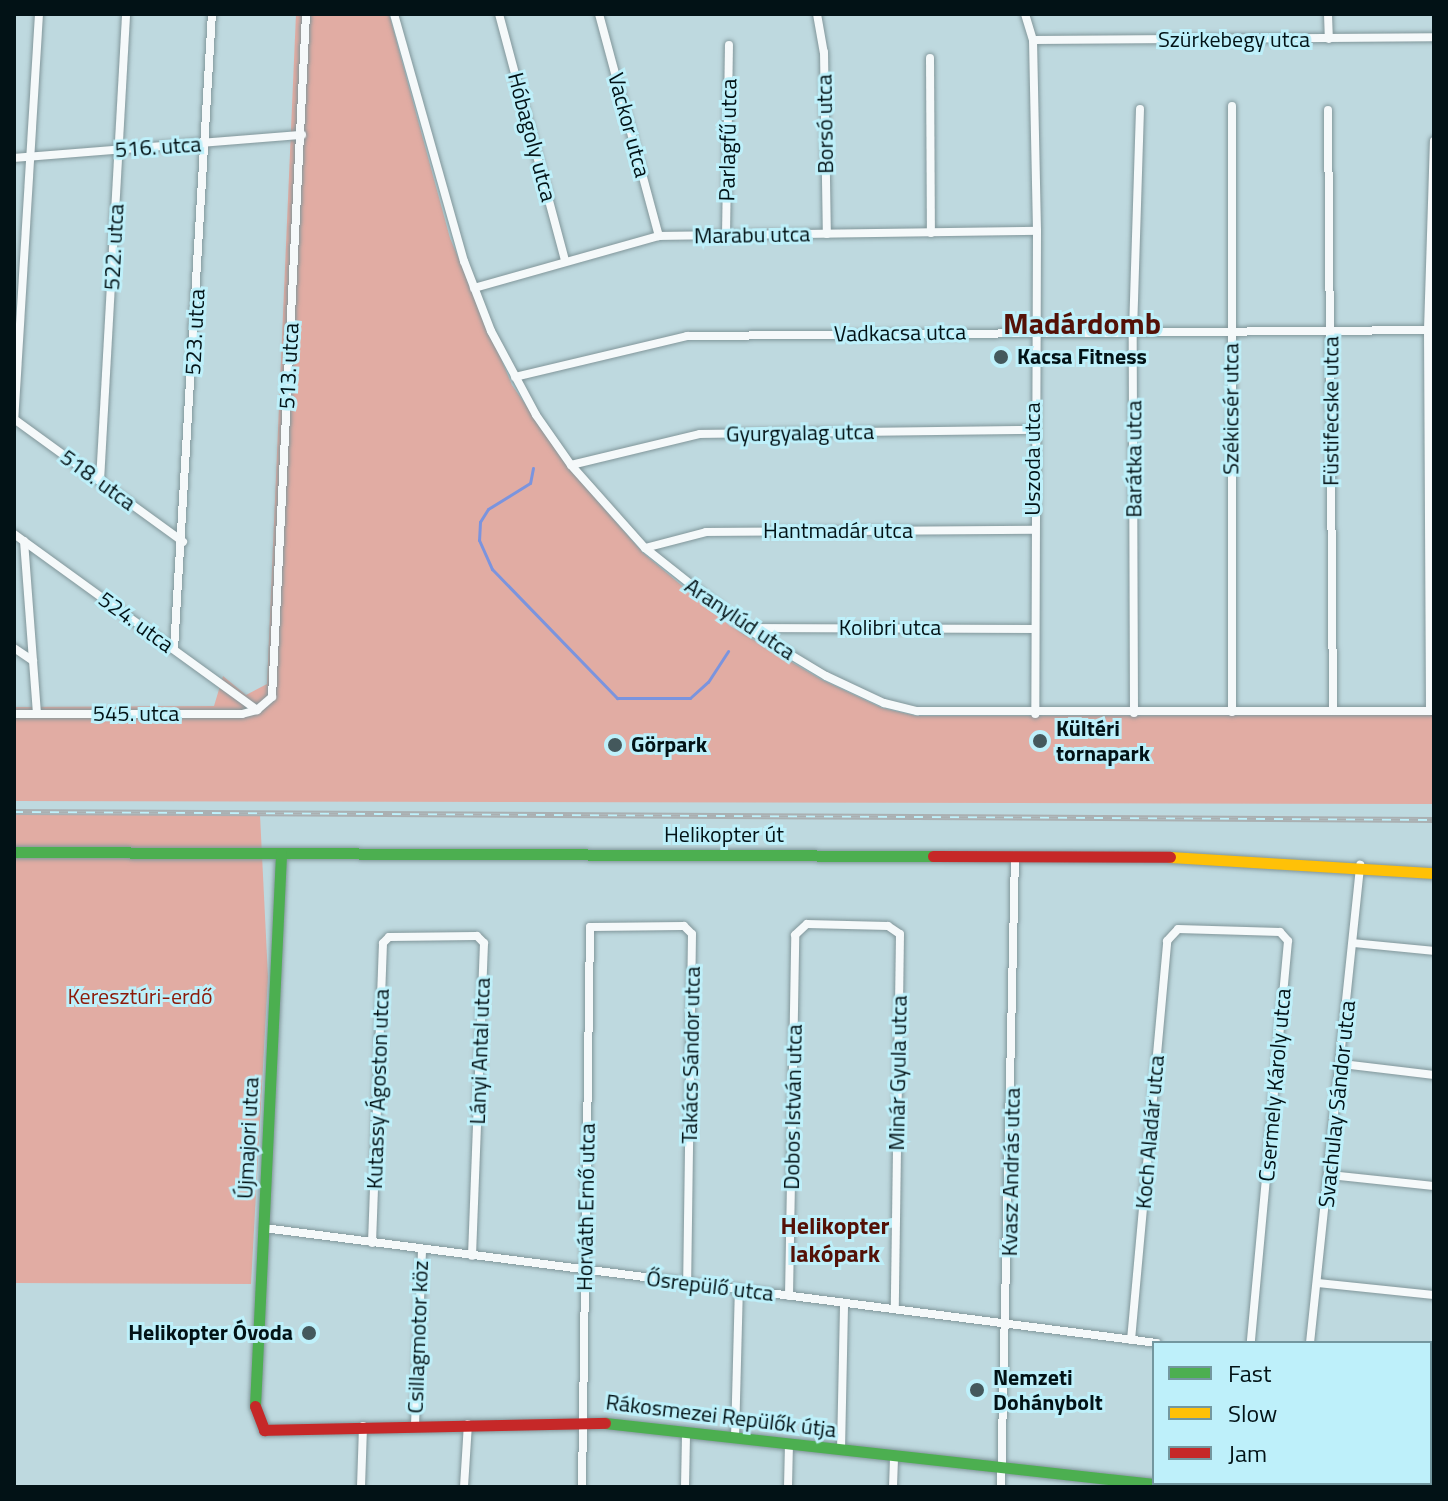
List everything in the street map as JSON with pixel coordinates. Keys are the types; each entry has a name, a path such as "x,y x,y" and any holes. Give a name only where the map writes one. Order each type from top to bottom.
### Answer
{"street":[{"path":"14,419 39,14"},
{"name":"522. utca","path":"100,481 126,14"},
{"name":"523. utca","path":"174,649 183,542 212,14"},
{"name":"513. utca","path":"257,710 272,697 275,680 306,14"},
{"name":"Aranylúd utca","path":"394,14 474,288 515,377 571,465 645,548 746,628 884,703 917,711 1035,714 1432,711"},
{"name":"Hóbagoly utca","path":"499,14 565,261"},
{"name":"Vackor utca","path":"599,14 659,236"},
{"name":"Borsó utca","path":"817,14 824,52 827,234"},
{"name":"Uszoda utca","path":"1025,14 1033,40 1037,231 1033,530 1035,714"},
{"path":"1328,14 1329,39"},
{"name":"Szürkebegy utca","path":"1033,40 1434,37"},
{"name":"Parlagfű utca","path":"726,235 729,45"},
{"path":"930,58 931,233"},
{"name":"Székicsér utca","path":"1232,106 1232,712"},
{"name":"Barátka utca","path":"1134,713 1133,332 1140,109"},
{"name":"Füstifecske utca","path":"1328,110 1333,711"},
{"name":"516. utca","path":"14,158 302,135"},
{"path":"1432,711 1434,141"},
{"name":"Marabu utca","path":"474,288 659,236 1037,231"},
{"name":"Vadkacsa utca","path":"515,377 687,336 1431,330"},
{"name":"518. utca","path":"14,419 183,542"},
{"name":"Gyurgyalag utca","path":"571,465 700,434 1034,430"},
{"name":"Hantmadár utca","path":"645,548 706,532 1033,530"},
{"name":"524. utca","path":"14,534 257,710"},
{"path":"24,541 37,714"},
{"name":"Kolibri utca","path":"746,628 1034,629"},
{"path":"14,648 33,661"},
{"name":"545. utca","path":"14,714 257,710"},
{"name":"Helikopter út","path":"14,852 1234,857 1434,873"},
{"name":"Újmajori utca","path":"257,1424 281,854"},
{"name":"Kvasz András utca","path":"1001,1487 1005,1468 1015,856"},
{"name":"Svachulay Sándor utca","path":"1310,1341 1342,1064 1360,865"},
{"name":"Dobos István utca","path":"789,1296 795,935 807,924"},
{"name":"Minár Gyula utca","path":"807,924 888,926 900,934 895,1309"},
{"name":"Takács Sándor utca","path":"590,927 684,926 692,934 687,1282"},
{"name":"Horváth Ernő utca","path":"582,1487 590,927"},
{"name":"Koch Aladár utca","path":"1131,1340 1167,941 1178,929"},
{"name":"Csermely Károly utca","path":"1178,929 1280,932 1288,941 1251,1341"},
{"name":"Lányi Antal utca","path":"389,937 477,936 484,943 472,1256"},
{"name":"Kutassy Ágoston utca","path":"372,1243 383,943 389,937"},
{"path":"1353,943 1434,951"},
{"path":"1342,1064 1434,1075"},
{"path":"1329,1175 1434,1186"},
{"name":"Ősrepülő utca","path":"264,1228 1152,1342"},
{"name":"Csillagmotor köz","path":"415,1425 422,1249"},
{"path":"1317,1283 1434,1295"},
{"path":"735,1438 739,1290"},
{"path":"841,1450 844,1304"},
{"name":"Rákosmezei Repülők útja","path":"257,1424 264,1430 583,1420 1005,1468 1118,1484 1179,1486"},
{"path":"464,1487 468,1424"},
{"path":"361,1487 363,1426"},
{"path":"685,1487 686,1433"},
{"path":"788,1487 789,1444"},
{"path":"893,1487 894,1456"}],"green space":[{"path":"296,14 389,14 450,238 512,385 572,472 643,553 730,626 822,680 882,708 916,716 1434,715 1434,804 14,801 14,707 214,706 223,676 246,695 267,684"},
{"name":"Keresztúri-erdő","path":"14,814 260,815 268,977 251,1284 14,1283"},
{"path":"1302,1485 1355,1485 1301,1487"}],"waterway":[{"path":"533,468 530,483 488,509 480,522 479,540 492,569 617,698 690,698 708,682 728,651"}],"railway":[{"path":"14,812 1434,820"}],"traffic: fast":[{"path":"14,852 933,856"},
{"path":"255,1406 281,854"},
{"path":"605,1423 1152,1484"},
{"path":"1163,1485 1181,1487"}],"traffic: slow":[{"path":"1170,857 1434,873"}],"traffic: jam":[{"path":"933,856 1170,857"},
{"path":"255,1406 264,1430 605,1423"}],"place":[{"name":"Kacsa Fitness","path":"1001,357"},
{"name":"Kültéri tornapark","path":"1040,741"},
{"name":"Görpark","path":"615,745"},
{"name":"Helikopter Óvoda","path":"309,1333"},
{"name":"Nemzeti Dohánybolt","path":"977,1390"}],"district":[{"name":"Madárdomb","path":"1082,323"},
{"name":"Helikopter lakópark","path":"835,1240"}]}
